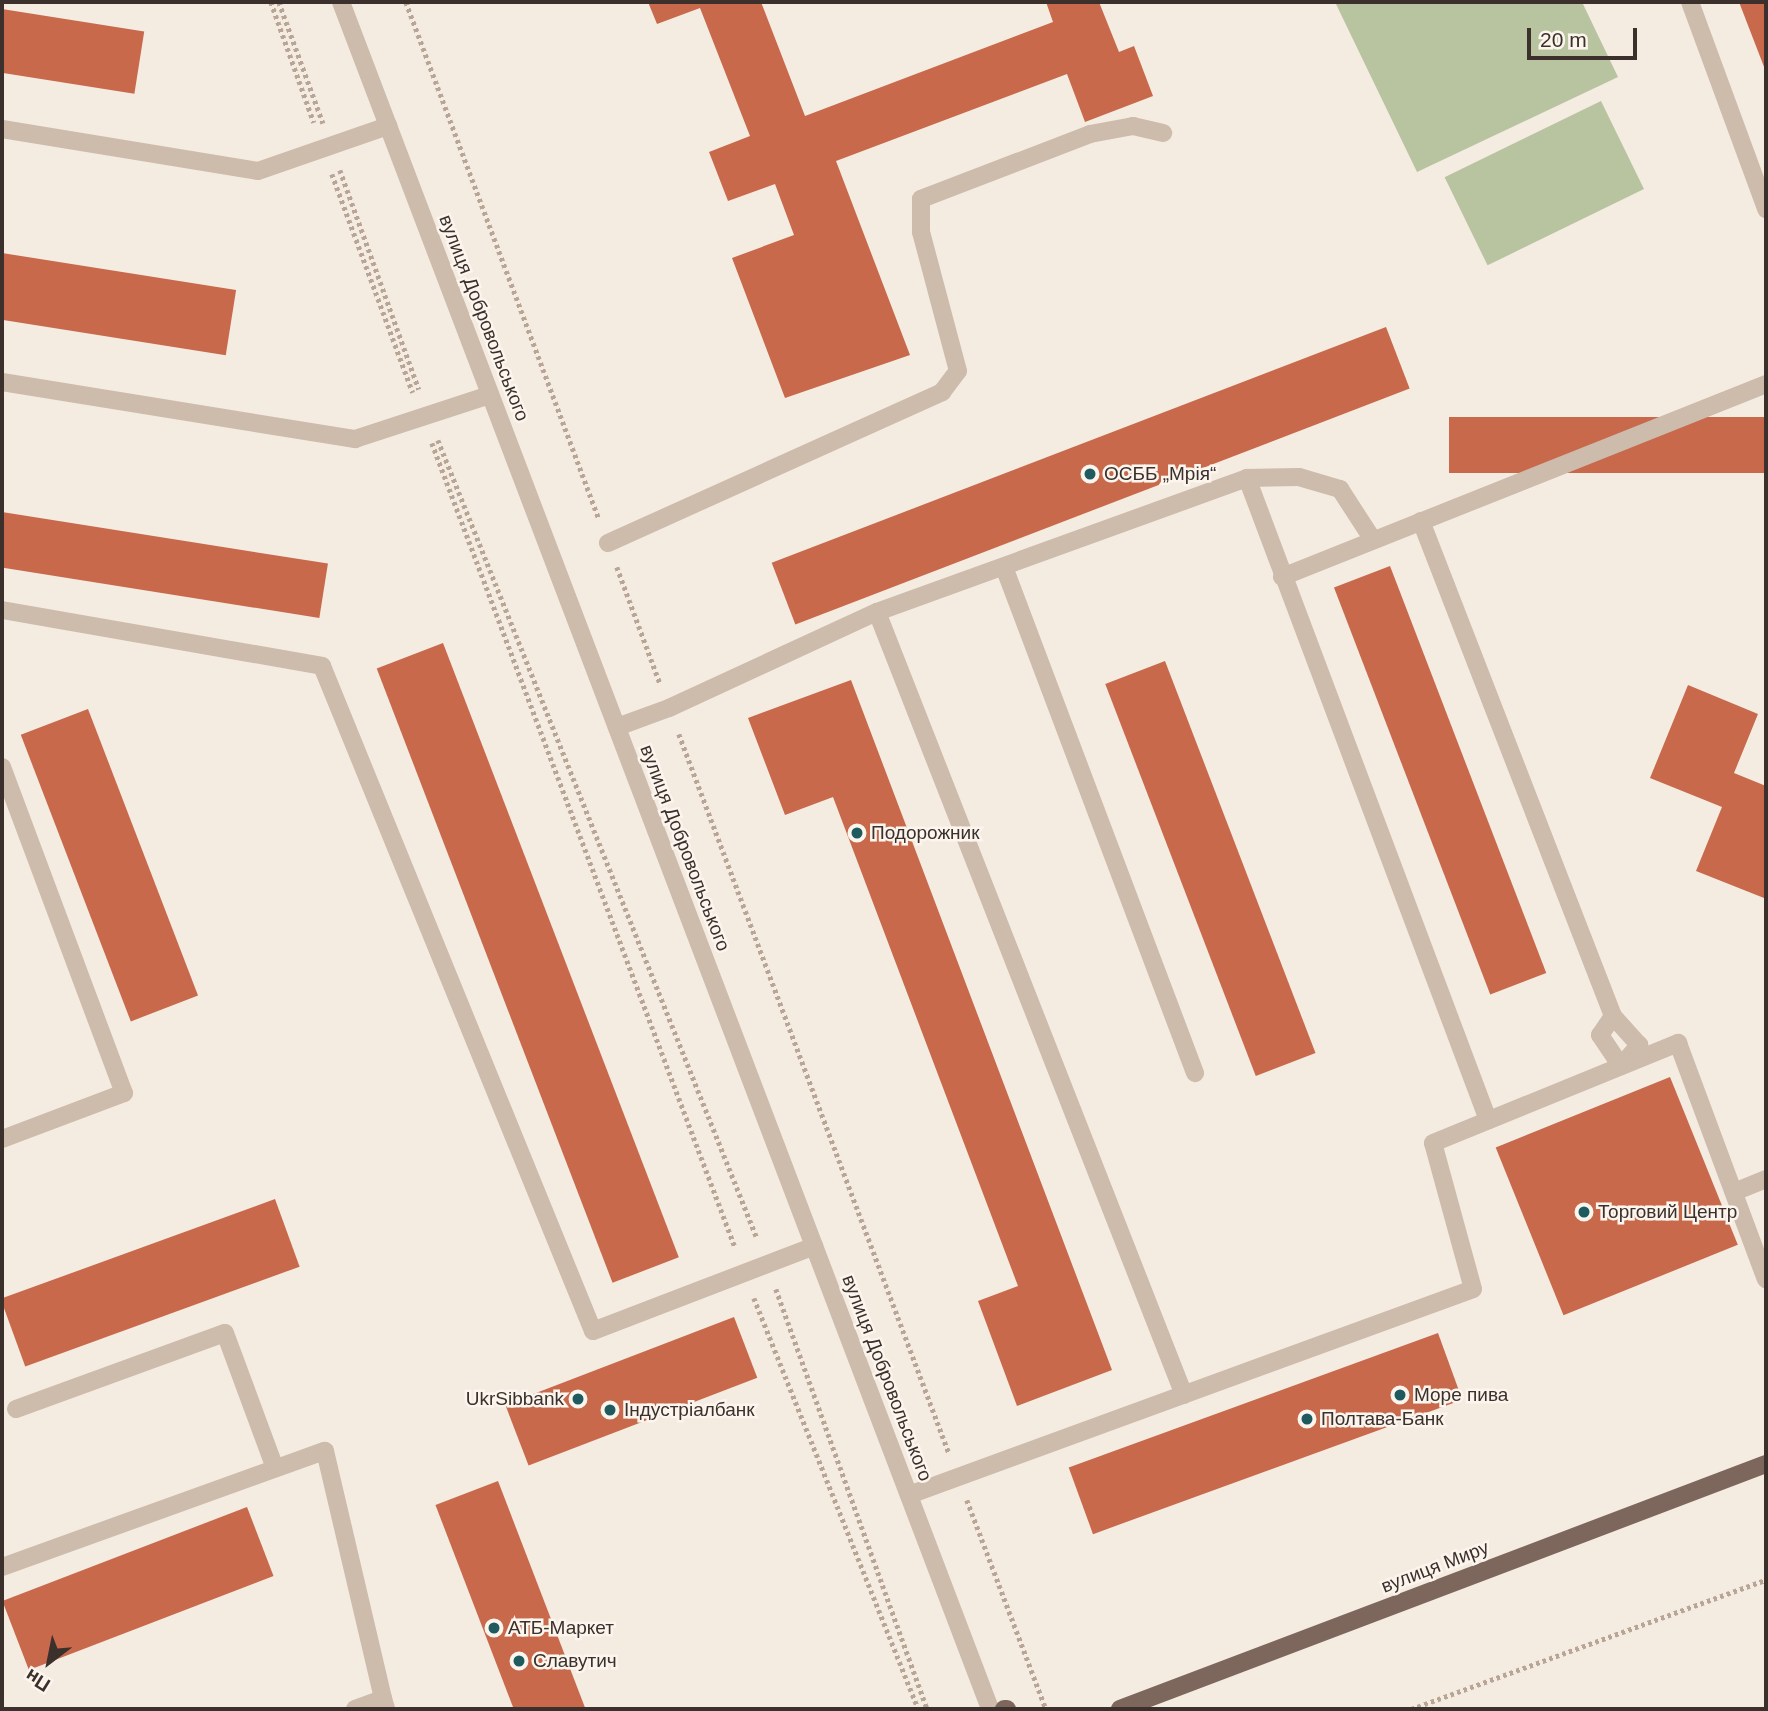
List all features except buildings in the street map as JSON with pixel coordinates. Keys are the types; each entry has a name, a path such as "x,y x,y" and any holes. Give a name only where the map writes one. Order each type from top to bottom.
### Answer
{"main road":[{"name":"вулиця Миру","path":"1120,1709 1766,1464"}],"street":[{"name":"вулиця Добровольського","path":"341,2 990,1709"},
{"path":"1690,2 1766,209"},
{"path":"2,129 258,172 388,126"},
{"path":"608,543 942,393 958,371 920,232 921,199 1090,134 1133,126 1163,133"},
{"path":"2,382 355,439 490,395"},
{"path":"1282,577 1766,384"},
{"path":"617,727 669,708 877,612 1247,478 1299,477 1340,489 1373,540"},
{"path":"1247,478 1488,1120"},
{"path":"1421,522 1613,1016 1639,1045 1621,1066"},
{"path":"1004,567 1195,1073"},
{"path":"2,610 322,666 593,1331 814,1246"},
{"path":"877,612 1184,1395"},
{"path":"2,767 124,1093 2,1139"},
{"path":"1613,1016 1600,1035 1621,1066"},
{"path":"909,1495 1473,1289 1433,1143 1678,1043 1766,1279"},
{"path":"1734,1192 1766,1179"},
{"path":"16,1409 225,1333 275,1468"},
{"path":"2,1567 325,1451 384,1704 355,1709"}],"path":[{"path":"271,2 744,1273 918,1709"},
{"path":"279,2 327,148 425,416 767,1264 927,1709"},
{"path":"406,2 1046,1709"},
{"path":"1410,1709 1766,1580"}],"green space":[{"path":"1335,2 1582,2 1618,77 1417,172"},
{"path":"1601,101 1644,189 1488,265 1445,177"}],"place":[{"name":"ОСББ „Мрія“","path":"1090,474"},
{"name":"Подорожник","path":"857,833"},
{"name":"Торговий Центр","path":"1584,1212"},
{"name":"Море пива","path":"1400,1395"},
{"name":"UkrSibbank","path":"578,1399"},
{"name":"Індустріалбанк","path":"610,1410"},
{"name":"Полтава-Банк","path":"1307,1419"},
{"name":"АТБ-Маркет","path":"494,1628"},
{"name":"Славутич","path":"519,1661"}]}
